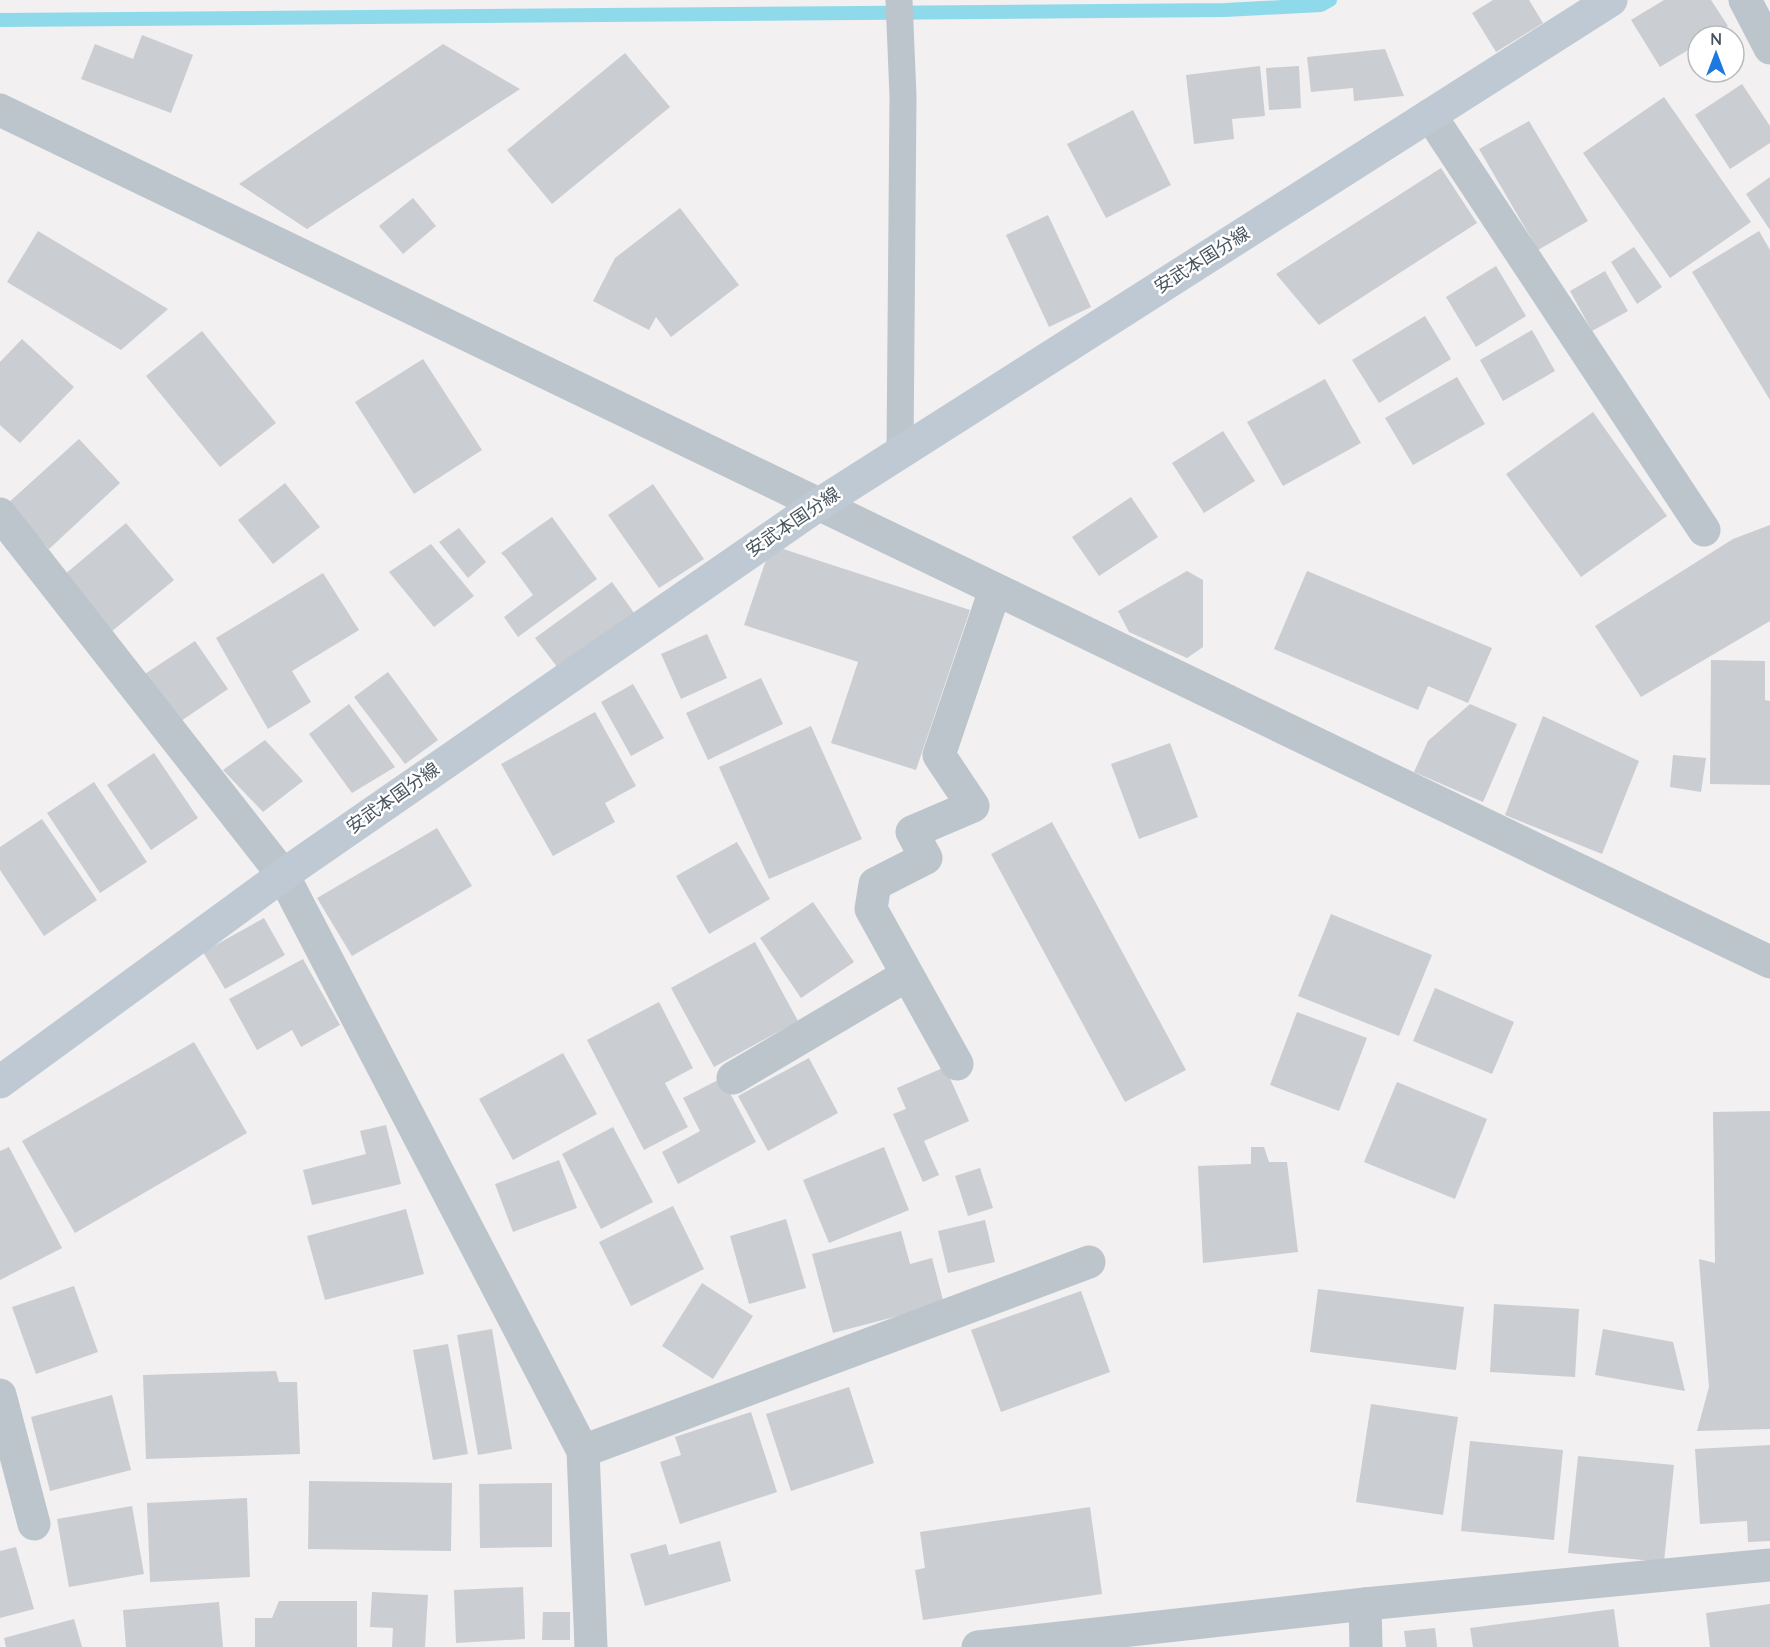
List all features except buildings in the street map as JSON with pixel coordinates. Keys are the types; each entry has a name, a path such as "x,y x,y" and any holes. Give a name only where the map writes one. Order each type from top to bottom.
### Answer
{"main road":[{"name":"安武本国分線","path":"0,1082 283,875 818,505 1611,0"}],"street":[{"path":"1745,0 1770,48"},
{"path":"0,110 1770,962"},
{"path":"1430,116 1704,530"},
{"path":"0,514 283,875 583,1451 591,1647"},
{"path":"957,1064 871,909 875,884 926,858 912,832 973,806 939,755 995,590"},
{"path":"733,1078 908,975"},
{"path":"583,1451 1089,1262"},
{"path":"0,1395 34,1524"},
{"path":"978,1647 1365,1604 1770,1565"},
{"path":"1365,1604 1366,1647"}],"lane":[{"path":"898,0 903,96 900,451"}],"waterway":[{"path":"0,20 1225,10 1321,5 1330,0"}]}
